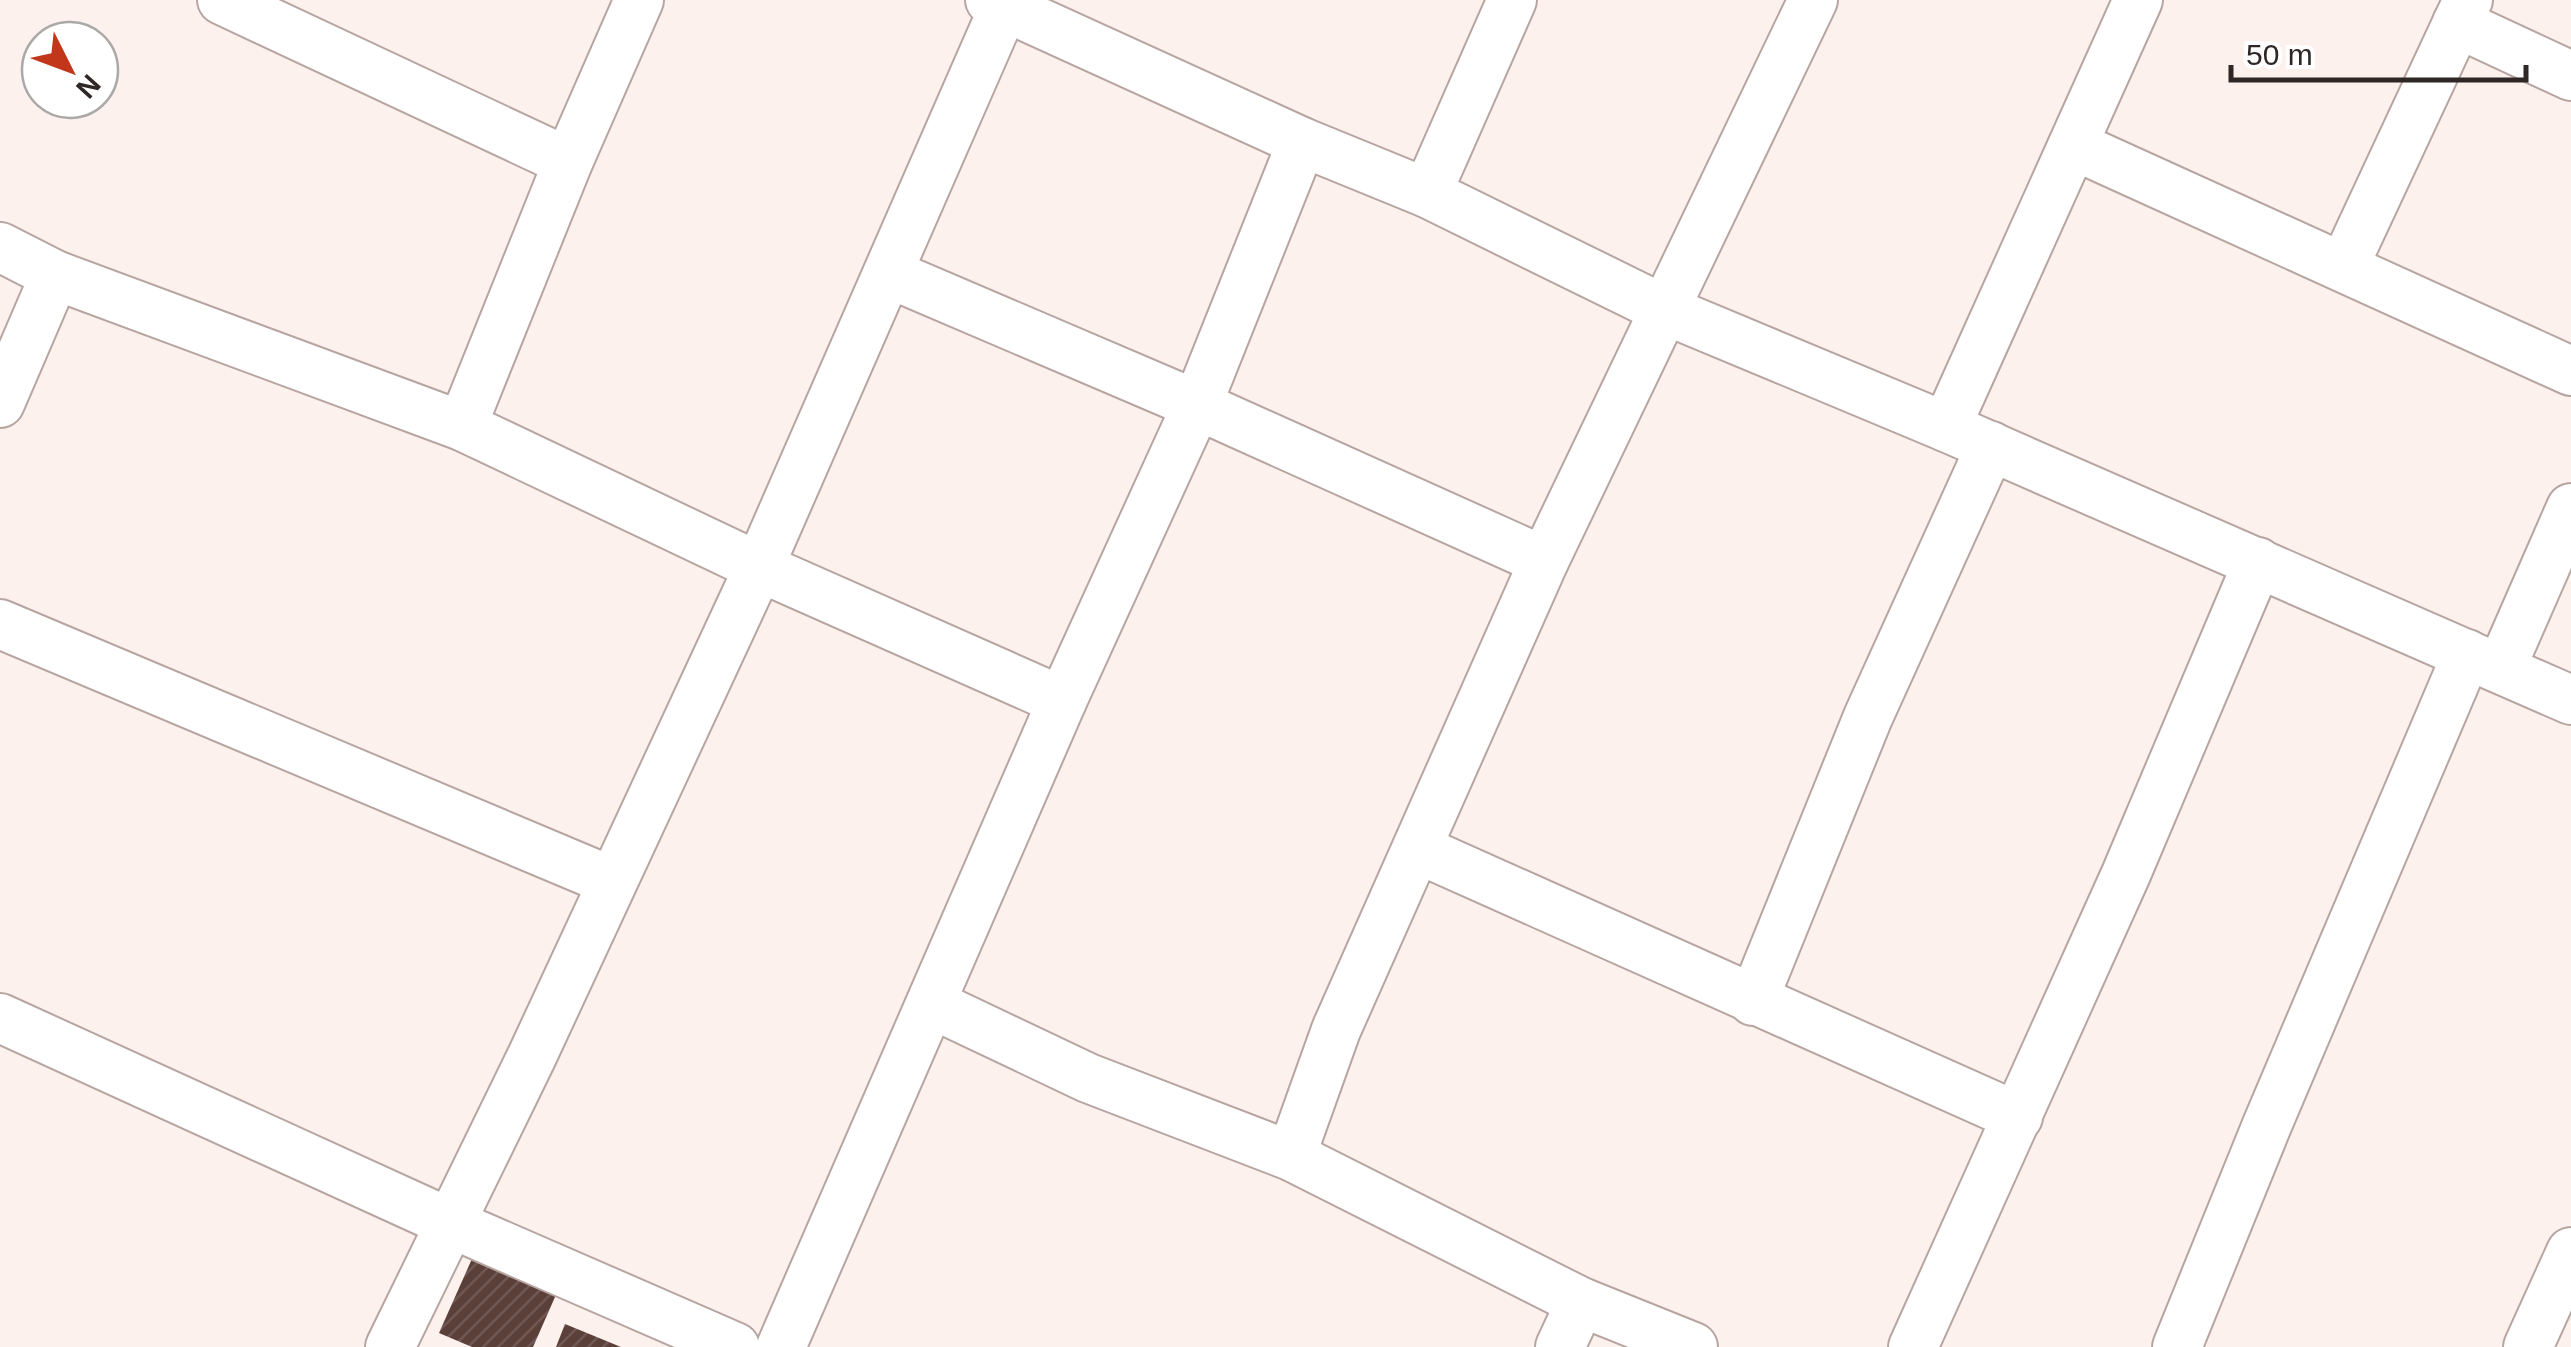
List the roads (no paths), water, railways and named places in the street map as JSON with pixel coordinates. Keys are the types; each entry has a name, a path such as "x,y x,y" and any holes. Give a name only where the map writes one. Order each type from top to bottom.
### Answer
{"street":[{"path":"222,0 568,162"},
{"path":"462,426 568,162 639,0"},
{"path":"1427,193 1512,0"},
{"path":"1292,1156 1336,1030 1544,562 1813,0"},
{"path":"1946,426 2138,0"},
{"path":"390,1347 532,1056 759,567 888,274 997,3 1302,142 1427,193 1663,308 1946,426 2571,700"},
{"path":"2344,266 2463,11 2571,76"},
{"path":"781,1347 1062,701 1197,405 1302,142"},
{"path":"2074,146 2571,372"},
{"path":"0,248 55,275 462,426 759,567 1062,701"},
{"path":"888,274 1197,405 1544,562"},
{"path":"0,403 55,275"},
{"path":"1753,1001 1868,717 1991,446"},
{"path":"2176,1347 2267,1125 2484,661 2571,508"},
{"path":"1913,1347 2126,874 2258,562"},
{"path":"0,624 611,881"},
{"path":"1418,850 2018,1117"},
{"path":"932,1004 1088,1078 1292,1156 1581,1302 1693,1347"},
{"path":"0,1018 450,1223 735,1347"},
{"path":"2528,1347 2571,1252"},
{"path":"1560,1347 1581,1302"}]}
